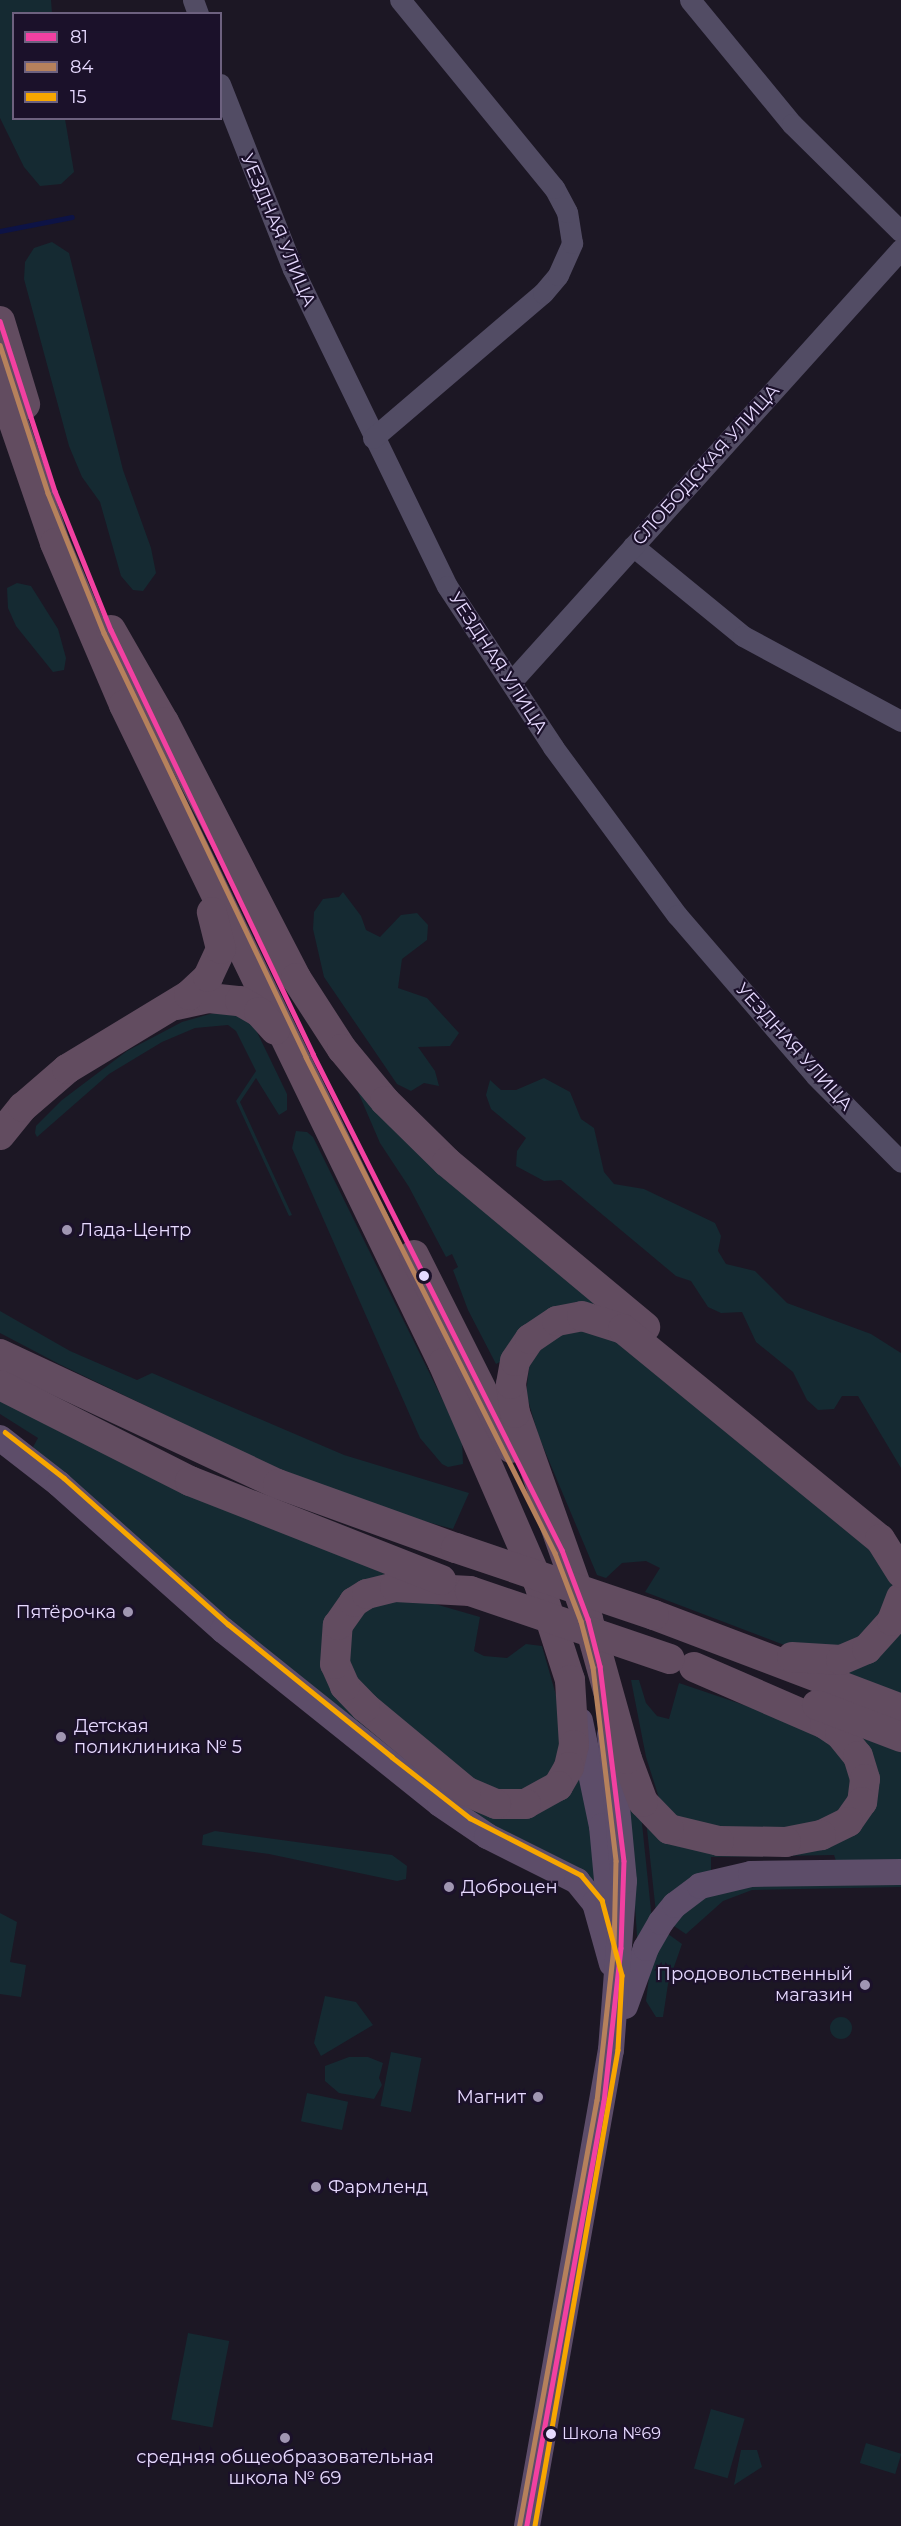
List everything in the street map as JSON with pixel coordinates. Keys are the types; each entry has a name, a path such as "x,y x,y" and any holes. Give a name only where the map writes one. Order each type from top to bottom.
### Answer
{"highway":[{"path":"0,321 55,491 111,630 308,1044 562,1550"},
{"path":"0,383 121,727 220,934 215,967 199,986 173,1006 68,1069 23,1107 0,1135"},
{"path":"69,578 129,716 443,1363 518,1533 552,1618 570,1680 574,1722 569,1767 549,1793 514,1806 487,1802 466,1791 352,1695 339,1675 333,1651 338,1625 354,1602 395,1587 471,1591"},
{"path":"111,630 164,722 296,978 364,1077 413,1130 475,1188 901,1535"},
{"path":"173,1006 219,998 250,1006 270,1024 303,1072"},
{"path":"682,1663 825,1724 850,1744 863,1767 865,1779 862,1802 848,1822 821,1835 786,1842 700,1839 669,1829 653,1815 637,1788 588,1619 562,1550 546,1492 519,1429 511,1384 515,1361 530,1339 557,1321 582,1316 611,1323 634,1338 880,1539 901,1574"},
{"path":"0,1354 278,1484 456,1548 654,1615 901,1709"},
{"path":"0,1385 190,1480 471,1591 682,1663 810,1703 901,1737"},
{"path":"710,1636 789,1656 841,1660 877,1641 892,1621 901,1598"}],"main road":[{"path":"0,1438 60,1484 223,1630 440,1804 487,1836 577,1881 597,1910 616,1985"},
{"path":"527,2526 611,2050 624,1861 600,1666"},
{"path":"570,1680 602,1826 616,1985"},
{"path":"611,2050 646,1948 661,1922 688,1894 715,1880 752,1874 901,1872"}],"street":[{"path":"373,438 543,293 558,275 572,243 567,212 554,188 400,0"},
{"path":"690,0 792,124 901,231"},
{"name":"УЕЗДНАЯ УЛИЦА","path":"222,89 293,269 373,438 447,586 553,747 677,915 815,1075 901,1162"},
{"name":"СЛОБОДСКАЯ УЛИЦА","path":"511,682 901,249"},
{"path":"633,546 742,636 901,722"}],"shaded area":[{"path":"0,0 51,0 52,12 12,12 12,120 65,120 74,172 61,184 40,186 24,167 0,118"},
{"path":"52,242 69,253 123,470 151,548 156,573 143,591 133,590 121,576 100,502 82,477 69,446 24,279 25,262 34,248"},
{"path":"17,583 31,586 58,629 66,658 64,670 53,672 16,626 8,608 7,588"},
{"path":"343,892 361,916 366,930 380,937 401,915 417,913 428,925 427,940 402,959 398,988 427,998 459,1033 450,1046 418,1047 435,1071 439,1086 424,1083 411,1091 397,1084 324,977 313,929 314,912 323,899 339,897"},
{"path":"224,1010 246,1018 256,1030 287,1094 287,1110 279,1115 256,1078 240,1102 292,1215 289,1216 236,1101 256,1071 236,1031 228,1025 195,1028 162,1042 109,1074 37,1137 36,1126 62,1100 127,1051 182,1022"},
{"path":"544,1078 570,1092 581,1119 594,1128 604,1172 614,1184 644,1189 715,1223 721,1236 718,1251 726,1264 755,1271 787,1303 871,1334 901,1353 901,1468 858,1396 842,1396 834,1409 818,1410 807,1400 793,1372 756,1342 742,1312 721,1313 708,1307 691,1281 676,1276 561,1180 544,1181 516,1166 517,1151 526,1138 491,1109 486,1095 490,1080 501,1090 516,1090"},
{"path":"355,1085 603,1307 496,1364 468,1310 453,1270 458,1267 452,1254 446,1257 409,1187 380,1143"},
{"path":"296,1131 307,1132 313,1137 462,1439 463,1464 448,1467 442,1464 420,1438 292,1148"},
{"path":"0,1311 70,1351 137,1380 152,1373 344,1455 469,1493 453,1529 383,1510 265,1463 59,1364 0,1333"},
{"path":"601,1328 863,1535 895,1579 892,1601 854,1646 792,1648 645,1592 660,1568 646,1561 622,1563 606,1578 597,1575 539,1437 526,1394 529,1367 542,1346 559,1332"},
{"path":"0,1400 394,1578 324,1652 484,1810 582,1758 600,1896 503,1837 204,1602 33,1447 38,1438 0,1414"},
{"path":"384,1598 435,1604 480,1617 474,1651 484,1656 507,1658 526,1644 542,1646 566,1730 552,1781 497,1798 352,1682 345,1635 368,1605"},
{"path":"901,1624 901,1695 838,1671"},
{"path":"631,1680 639,1680 646,1703 657,1716 669,1719 679,1683 815,1729 853,1770 848,1805 806,1829 687,1827 660,1801 646,1757"},
{"path":"856,1736 901,1751 901,1859 836,1861 834,1855 711,1857 711,1873 656,1913 646,1820 848,1837"},
{"path":"627,1789 641,1814 652,1920 638,1950"},
{"path":"215,1831 392,1855 407,1866 406,1879 397,1881 269,1854 202,1845 203,1835"},
{"path":"901,1880 901,1887 752,1890 723,1901 686,1934 671,1924 680,1912 722,1886"},
{"path":"0,1913 17,1922 10,1962 26,1965 21,1997 0,1994"},
{"path":"664,1931 682,1944 668,1984 663,2017 656,2017 646,2001 650,1969"},
{"path":"325,1996 356,2002 373,2025 321,2056 314,2043"},
{"path":"841,2017 849,2020 852,2028 849,2036 841,2039 833,2036 830,2028 833,2020"},
{"path":"391,2052 421,2058 411,2112 381,2106"},
{"path":"349,2057 368,2057 383,2063 379,2078 382,2085 374,2099 339,2093 325,2081 325,2066"},
{"path":"307,2093 348,2102 342,2130 301,2121"},
{"path":"188,2333 229,2341 212,2427 171,2419"},
{"path":"711,2409 745,2419 728,2478 694,2469"},
{"path":"866,2443 901,2454 895,2474 860,2463"},
{"path":"741,2450 757,2450 762,2467 734,2485"}],"waterway":[{"path":"0,231 72,217"}],"transit line":[{"name":"81","path":"0,321 55,491 111,630 313,1054 562,1550 588,1619 600,1666 624,1861 621,1948 604,2101 527,2526"},
{"name":"84","path":"0,345 48,493 104,633 306,1057 555,1553 581,1621 593,1667 616,1861 614,1947 597,2100 520,2525"},
{"name":"15","path":"5,1432 64,1478 228,1624 392,1757 470,1818 581,1875 602,1900 622,1975 618,2050 535,2526"}],"place":[{"name":"Лада-Центр","path":"67,1230"},
{"name":"Пятёрочка","path":"128,1612"},
{"name":"Детская поликлиника № 5","path":"61,1737"},
{"name":"Доброцен","path":"449,1887"},
{"name":"Продовольственный магазин","path":"865,1985"},
{"name":"Магнит","path":"538,2097"},
{"name":"Фармленд","path":"316,2187"},
{"name":"Школа №69","path":"551,2434"},
{"name":"средняя общеобразовательная школа № 69","path":"285,2438"}]}
